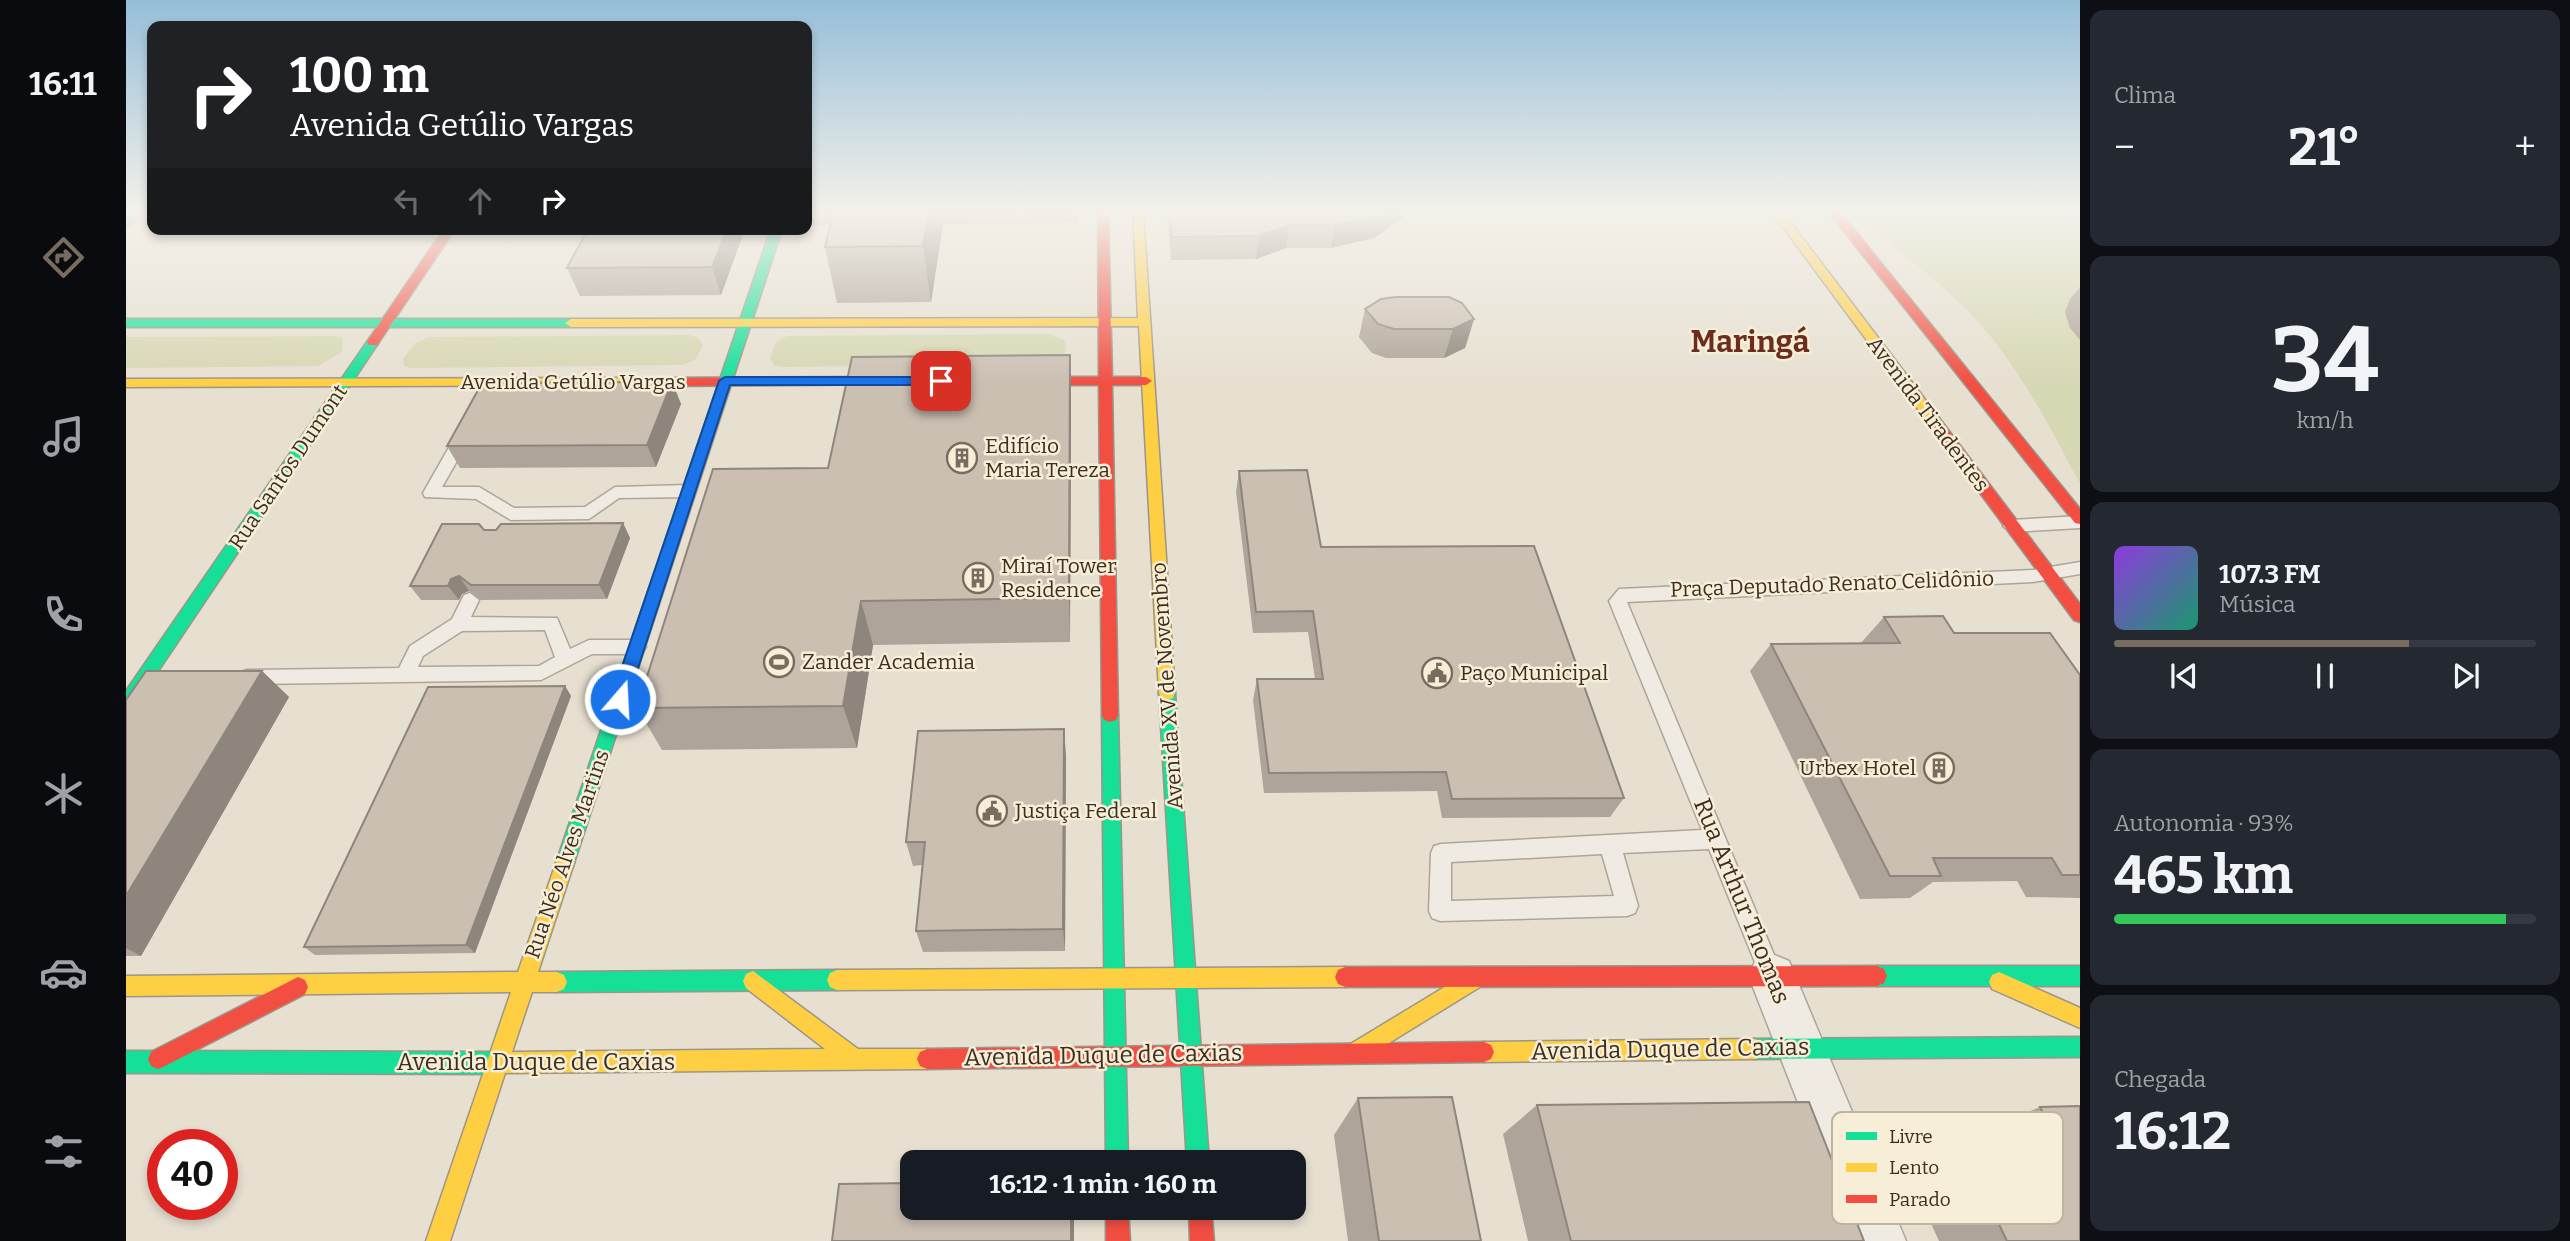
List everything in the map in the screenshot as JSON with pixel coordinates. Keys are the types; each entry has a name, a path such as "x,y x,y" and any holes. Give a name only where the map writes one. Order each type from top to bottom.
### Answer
{"main road":[{"name":"Rua Santos Dumont","path":"126,705 422,269"},
{"name":"Rua Néo Alves Martins","path":"438,1241 763,269"},
{"path":"1104,269 1117,1150"},
{"name":"Avenida XV de Novembro","path":"1141,269 1197,1150"},
{"name":"Avenida Tiradentes","path":"1819,269 2080,616"},
{"path":"1879,269 2080,521"},
{"path":"126,323 1143,321"},
{"name":"Avenida Getúlio Vargas","path":"126,383 914,381"},
{"path":"995,381 1146,381"},
{"path":"126,986 1115,977 2080,976"},
{"path":"1987,977 2080,1018"},
{"path":"1356,1052 1476,978"},
{"path":"753,981 854,1059"},
{"path":"153,1062 303,985"},
{"name":"Avenida Duque de Caxias","path":"126,1062 497,1063 1800,1047 2080,1047"},
{"path":"1117,1220 1118,1241"},
{"path":"1201,1220 1202,1241"}],"street":[{"name":"Rua Arthur Thomas","path":"1772,977 1832,1125"},
{"name":"Rua Arthur Thomas","path":"1873,1224 1880,1241"}],"lane":[{"path":"474,415 431,493 479,493 508,520 589,513 614,493 688,491"},
{"path":"2011,526 2080,521"},
{"name":"Praça Deputado Renato Celidônio","path":"1618,601 1625,594 2049,574 2080,568"},
{"path":"459,624 470,600"},
{"name":"Rua Arthur Thomas","path":"1618,601 1772,977"},
{"path":"404,675 416,651 459,624 551,623 565,660"},
{"path":"226,677 541,673 589,648 637,647"},
{"path":"1610,844 1628,906 1440,911 1441,853 1610,844 1717,839"}],"green space":[{"path":"1921,269 2080,269 2080,484 2030,393 1995,342 1962,305"},
{"path":"1049,334 1064,340 1066,348 1062,357 1052,364 781,367 774,365 770,358 776,342 787,336"},
{"path":"689,335 699,338 703,345 696,359 683,365 411,368 404,366 403,359 415,343 428,337"},
{"path":"126,337 343,338 342,352 318,366 126,368"}],"building":[{"path":"1449,297 1462,303 1474,319 1453,329 1394,329 1378,324 1365,309 1381,299"},
{"path":"1070,355 1069,598 861,601 843,706 637,708 713,469 828,468 852,357"},
{"path":"672,382 647,445 447,446 482,383"},
{"name":"Paço Municipal","path":"1307,470 1321,547 1534,546 1624,798 1452,799 1446,772 1269,773 1257,679 1323,679 1313,611 1256,612 1239,471"},
{"path":"623,523 599,585 471,585 459,576 451,579 448,586 410,586 442,524 479,524 484,530 496,530 501,524"},
{"name":"Urbex Hotel","path":"1943,616 1954,633 2050,633 2080,675 2080,875 2062,875 2052,858 1933,858 1941,876 1890,876 1771,644 1900,643 1884,617"},
{"path":"146,671 262,671 126,896 126,700"},
{"path":"565,686 466,945 304,947 428,687"},
{"name":"Justiça Federal","path":"1064,729 1063,929 916,931 925,842 906,842 918,731"},
{"path":"1452,1097 1481,1241 1379,1241 1358,1098"},
{"path":"1809,1102 1832,1160 1832,1224 1857,1224 1864,1241 1571,1241 1537,1105"},
{"path":"2080,1106 2080,1241 2007,1241 1999,1224 2063,1224 2063,1112 2043,1112 2040,1107"},
{"path":"900,1183 900,1220 1071,1220 1071,1241 832,1241 839,1184"}],"traffic: fast":[{"path":"565,863 764,269"},
{"path":"126,323 571,323"},
{"path":"126,705 373,342"},
{"path":"1167,693 1197,1150"},
{"path":"1110,715 1117,1150"},
{"path":"1877,976 2080,976"},
{"path":"557,982 837,980"},
{"path":"1755,1049 2080,1047"},
{"path":"126,1062 499,1063"}],"traffic: slow":[{"path":"1141,269 1167,693"},
{"path":"1820,269 1934,421"},
{"path":"571,323 1143,322"},
{"path":"126,383 657,382"},
{"path":"438,1241 565,863"},
{"path":"837,980 1345,977"},
{"path":"1356,1052 1476,978"},
{"path":"753,981 854,1059"},
{"path":"126,986 557,982"},
{"path":"1999,982 2080,1018"},
{"path":"1484,1052 1755,1049"},
{"path":"499,1063 927,1059"}],"traffic: jam":[{"path":"373,342 423,269"},
{"path":"1104,269 1110,715"},
{"path":"1879,269 2080,519"},
{"path":"657,382 897,381"},
{"path":"1017,381 1146,381"},
{"path":"1934,421 2080,616"},
{"path":"1345,977 1877,976"},
{"path":"158,1059 298,987"},
{"path":"927,1059 1484,1052"},
{"path":"1117,1220 1118,1241"},
{"path":"1201,1220 1202,1241"}],"place":[{"name":"Edifício Maria Tereza","path":"962,458"},
{"name":"Miraí Tower Residence","path":"978,578"},
{"name":"Zander Academia","path":"779,662"},
{"name":"Paço Municipal","path":"1437,673"},
{"name":"Urbex Hotel","path":"1939,768"},
{"name":"Justiça Federal","path":"992,811"}],"district":[{"name":"Maringá","path":"1750,342"}],"route":[{"path":"620,699 725,381 941,381"}]}
